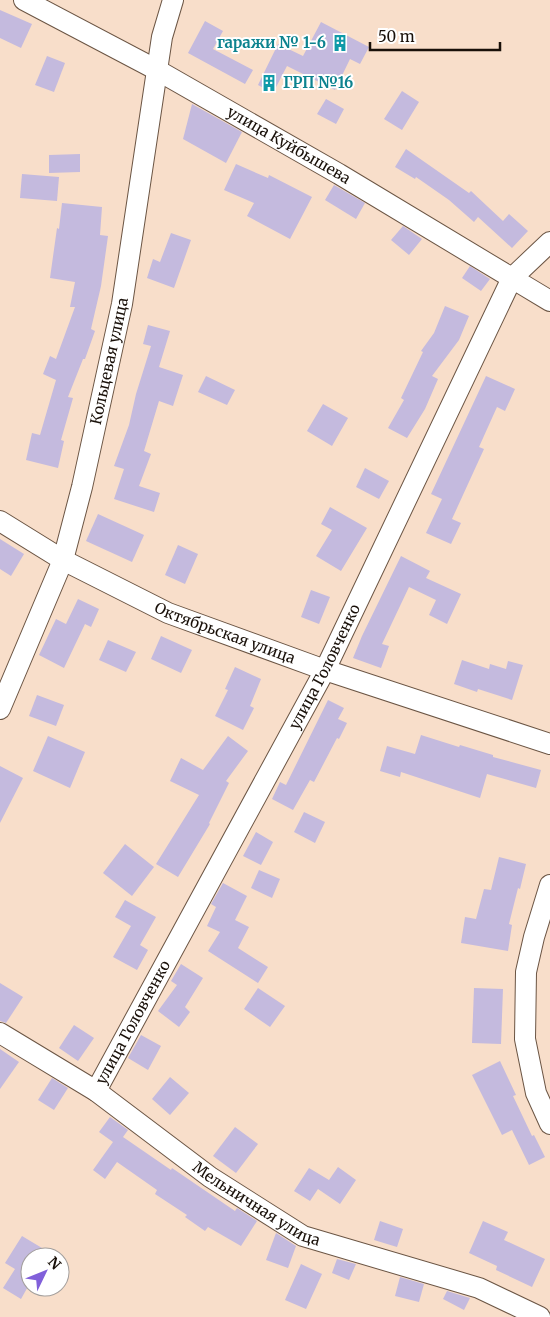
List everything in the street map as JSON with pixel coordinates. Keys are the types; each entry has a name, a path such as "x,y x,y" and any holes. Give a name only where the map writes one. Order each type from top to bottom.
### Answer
{"street":[{"name":"улица Куйбышева","path":"24,0 157,70 339,174 550,301"},
{"name":"Кольцевая улица","path":"0,709 63,560 82,487 122,304 162,36 173,0"},
{"name":"улица Головченко","path":"96,1091 325,670 512,278 550,242"},
{"name":"Октябрьская улица","path":"0,521 63,560 168,613 325,670 550,744"},
{"path":"550,885 534,937 526,972 525,1039 536,1093 550,1124"},
{"name":"Мельничная улица","path":"0,1033 96,1091 210,1177 302,1236 480,1288 540,1317"},
{"path":"547,1317 550,1309"}],"building":[{"path":"0,10 32,24 21,48 0,38"},
{"path":"205,21 223,31 213,49 253,70 245,84 188,53"},
{"path":"321,22 369,47 360,64 350,59 335,90 287,66 273,93 258,85 278,44 303,56"},
{"path":"47,56 65,63 54,92 35,85"},
{"path":"402,91 419,102 402,130 384,119"},
{"path":"326,99 344,109 336,124 317,114"},
{"path":"192,104 242,132 226,163 183,139"},
{"path":"406,149 469,193 471,191 503,221 509,214 528,231 512,248 478,217 474,222 449,200 416,177 415,179 395,167"},
{"path":"80,154 80,172 49,173 49,155"},
{"path":"236,164 268,178 269,175 312,197 290,239 247,216 254,203 224,190"},
{"path":"22,174 59,177 57,201 20,198"},
{"path":"334,185 365,203 356,219 325,200"},
{"path":"62,203 102,207 100,235 108,236 101,286 91,329 95,331 68,397 73,398 61,440 64,441 58,468 26,460 32,433 40,435 56,380 43,374 50,356 56,359 75,307 70,307 75,282 50,278"},
{"path":"403,226 422,239 409,255 391,240"},
{"path":"171,233 191,240 174,288 147,278 153,259 160,262"},
{"path":"470,266 490,279 481,291 462,278"},
{"path":"445,306 469,316 459,340 432,376 438,379 425,409 407,438 388,428 404,400 401,398 423,352 421,351 434,333"},
{"path":"148,325 170,331 159,367 183,375 173,406 159,401 144,451 151,454 139,486 160,493 154,512 114,499 124,469 114,466 129,425 136,394 151,346 143,344"},
{"path":"206,376 235,390 227,405 198,392"},
{"path":"486,376 515,389 505,411 497,407 479,447 484,449 452,519 461,523 451,544 426,533 442,499 431,494"},
{"path":"323,404 348,418 332,446 307,431"},
{"path":"365,468 389,481 379,499 356,487"},
{"path":"330,507 367,528 341,571 316,556 332,530 321,524"},
{"path":"98,514 144,535 132,562 86,541"},
{"path":"0,539 24,554 11,576 0,569"},
{"path":"178,545 198,554 185,584 165,575"},
{"path":"401,556 430,571 426,578 461,594 447,624 429,615 436,600 409,587 382,644 389,646 381,668 353,658"},
{"path":"311,590 330,597 319,624 301,617"},
{"path":"78,599 99,609 91,627 85,624 64,668 39,655 56,619 66,624"},
{"path":"161,636 192,650 181,673 151,659"},
{"path":"108,640 136,652 126,672 99,660"},
{"path":"462,660 489,669 490,664 506,669 508,661 523,665 512,700 478,689 477,692 454,684"},
{"path":"235,667 261,679 250,706 254,708 243,730 215,716 228,690 225,689"},
{"path":"37,695 64,705 56,726 29,716"},
{"path":"328,700 344,708 338,719 347,723 314,782 310,780 293,810 272,799 280,782 286,785"},
{"path":"421,735 541,770 536,788 487,774 480,798 401,772 400,777 380,771 387,746 415,754"},
{"path":"48,736 85,752 70,788 33,771"},
{"path":"228,736 248,751 226,781 229,783 210,824 178,877 156,864 199,795 170,781 181,758 203,770"},
{"path":"0,766 23,778 0,823"},
{"path":"304,812 325,822 315,843 294,832"},
{"path":"256,832 273,842 261,865 243,856"},
{"path":"125,844 154,867 132,896 103,873"},
{"path":"499,857 526,864 509,924 512,925 508,951 461,943 465,917 476,919 484,889 491,890"},
{"path":"259,870 280,879 272,898 251,888"},
{"path":"223,883 247,896 235,920 249,927 238,948 268,967 258,983 208,951 220,932 207,926 216,907 211,904"},
{"path":"125,900 156,917 140,945 148,950 137,970 113,957 131,926 115,917"},
{"path":"181,964 203,978 185,1007 190,1012 179,1027 158,1011 177,985 171,981"},
{"path":"0,983 23,997 6,1023 0,1021"},
{"path":"258,988 285,1006 270,1027 244,1009"},
{"path":"474,988 503,989 501,1044 472,1043"},
{"path":"74,1025 94,1038 78,1061 59,1048"},
{"path":"141,1035 161,1046 148,1070 128,1058"},
{"path":"0,1049 19,1062 0,1089"},
{"path":"500,1061 516,1095 513,1096 532,1136 534,1135 545,1157 529,1165 512,1130 502,1135 472,1075"},
{"path":"170,1077 189,1093 170,1115 152,1099"},
{"path":"52,1078 68,1088 54,1110 38,1100"},
{"path":"110,1117 128,1130 123,1137 235,1211 237,1208 257,1221 241,1246 208,1227 205,1231 185,1217 187,1215 155,1194 157,1190 117,1162 105,1179 93,1170 113,1142 99,1132"},
{"path":"235,1127 258,1144 236,1173 213,1156"},
{"path":"338,1167 356,1180 340,1204 318,1189 310,1201 294,1191 309,1168 329,1180"},
{"path":"380,1221 403,1229 397,1247 374,1240"},
{"path":"483,1221 508,1232 504,1240 545,1259 532,1287 496,1270 497,1266 469,1253"},
{"path":"276,1233 296,1246 288,1268 266,1260"},
{"path":"22,1236 40,1247 20,1247 21,1299 3,1288 15,1269 5,1263"},
{"path":"337,1259 356,1264 349,1280 332,1273"},
{"path":"301,1264 322,1274 306,1309 285,1300"},
{"path":"400,1277 424,1284 419,1302 395,1296"},
{"path":"447,1291 470,1298 464,1310 443,1299"}],"place":[{"name":"гаражи № 1-6","path":"340,43"},
{"name":"ГРП №16","path":"269,83"}]}
